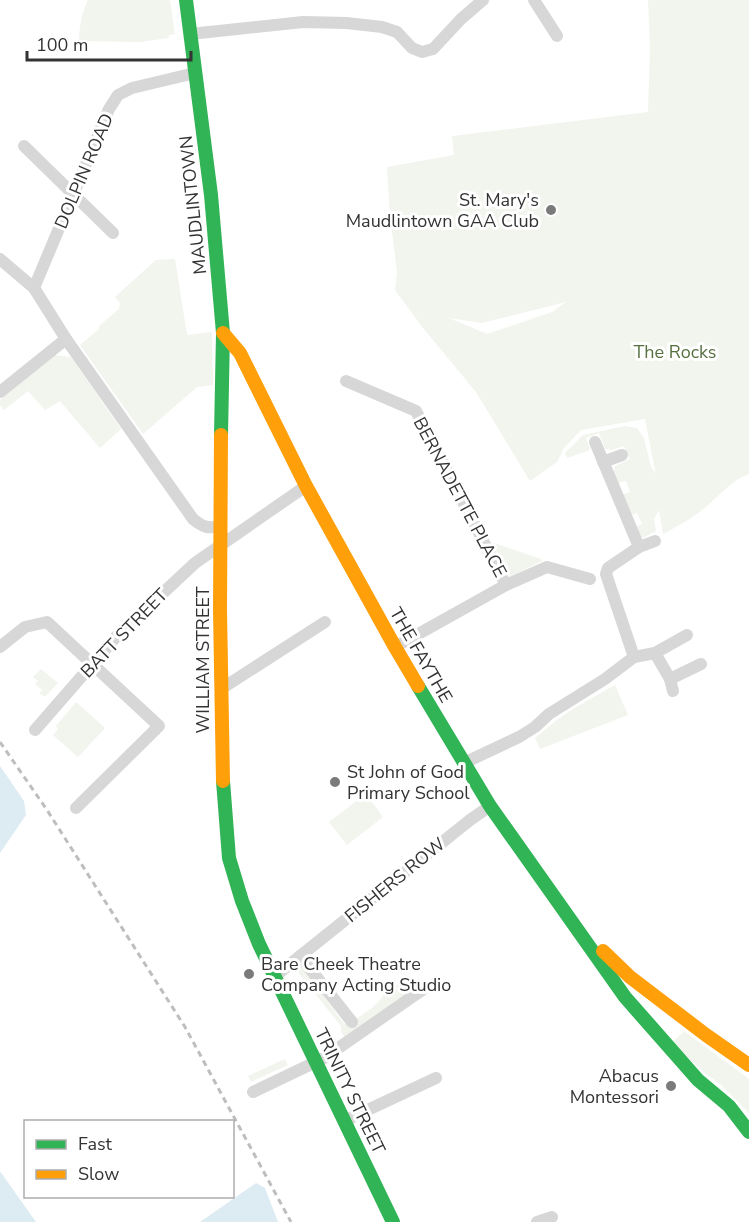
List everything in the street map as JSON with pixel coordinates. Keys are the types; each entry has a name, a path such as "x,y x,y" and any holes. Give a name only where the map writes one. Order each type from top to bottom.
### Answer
{"main road":[{"name":"MAUDLINTOWN","path":"186,0 212,195 223,333"},
{"name":"WILLIAM STREET","path":"223,333 220,526 223,790 229,858 242,901 274,977"},
{"name":"THE FAYTHE","path":"223,333 240,353 306,486 395,647 490,806 626,997 698,1080 729,1106 749,1131"},
{"path":"222,376 237,375 254,381"},
{"name":"THE FAYTHE","path":"581,933 597,944 626,973 749,1065"},
{"path":"612,978 626,973"},
{"name":"TRINITY STREET","path":"274,977 393,1222"},
{"path":"651,1026 653,1015 667,1005"}],"street":[{"path":"190,34 303,22 347,23 382,27 397,32 412,48 422,52 433,49 461,18 483,0"},
{"path":"534,0 557,36"},
{"name":"DOLPIN ROAD","path":"33,288 109,109 118,95 132,88 195,73"},
{"path":"24,146 113,233"},
{"path":"0,259 33,288 192,519 203,527 220,526"},
{"path":"0,392 66,339"},
{"name":"BERNADETTE PLACE","path":"346,381 416,411 506,585"},
{"path":"595,442 639,547"},
{"path":"603,462 622,455"},
{"name":"BATT STREET","path":"35,730 116,636 195,563 306,486"},
{"path":"634,657 606,574 608,568 639,547 655,541"},
{"name":"BERNADETTE PLACE","path":"395,647 506,585 547,567 590,579"},
{"path":"0,647 25,627 47,622 159,726 76,808"},
{"path":"221,688 325,622"},
{"path":"464,764 535,727 549,714 605,679 634,657 655,653 687,635"},
{"path":"655,653 671,685 701,664"},
{"name":"FISHERS ROW","path":"274,977 490,806"},
{"path":"300,956 352,1022"},
{"path":"253,1092 316,1063 424,988"},
{"path":"344,1121 436,1078"},
{"path":"537,1222 552,1217"}],"green space":[{"path":"88,0 170,0 175,34 169,35 169,38 140,42 79,41 81,20"},
{"name":"The Rocks","path":"648,0 749,0 749,474 732,484 697,514 663,534 659,510 654,519 656,531 643,538 635,527 642,524 637,513 630,515 622,495 630,492 626,481 618,483 614,472 615,466 630,459 624,446 612,450 605,449 599,433 586,438 590,450 567,458 565,453 583,435 625,426 637,428 644,438 651,467 656,473 645,419 581,430 564,448 557,462 530,481 476,392 395,290 397,272 387,167 454,155 452,136 648,112 650,49","holes":["566,302 552,312 487,334 449,318 482,323"]},
{"path":"175,259 187,335 212,332 213,385 197,387 143,434 80,345 119,309 120,303 115,297 156,260"},
{"path":"53,355 71,357 121,429 100,448 60,401 45,410 28,391 4,410 0,405 0,400"},
{"path":"494,543 542,561 511,576 508,575 490,544"},
{"path":"41,669 58,683 45,697 39,693 42,690 35,684 38,681 33,677"},
{"path":"615,685 628,715 540,749 535,738 571,710"},
{"path":"76,702 105,728 78,757 53,735 58,729 56,726"},
{"path":"366,794 383,817 347,845 329,822"},
{"path":"299,963 344,1024 355,1020 372,1008 383,995 406,977 426,984 347,1041 341,1032 341,1026 294,967"},
{"path":"684,1031 749,1079 749,1113 720,1084 672,1043"},
{"path":"285,1059 288,1065 251,1082 248,1076"}],"shaded area":[{"path":"0,766 24,801 26,815 0,853"},
{"path":"0,1172 2,1174 36,1222 0,1222"},
{"path":"256,1183 265,1188 278,1222 200,1222"}],"railway":[{"path":"0,742 47,810 185,1027 291,1222"}],"traffic: fast":[{"path":"186,0 211,195 223,333 221,435"},
{"path":"418,686 490,806 625,997 698,1080 729,1106 749,1132"},
{"path":"223,781 229,858 242,901 259,944 393,1222"}],"traffic: slow":[{"path":"223,333 240,353 306,486 418,686"},
{"path":"221,435 220,610 223,781"},
{"path":"603,951 630,977 749,1065"}],"place":[{"name":"St. Mary's Maudlintown GAA Club","path":"551,210"},
{"name":"St John of God Primary School","path":"335,782"},
{"name":"Bare Cheek Theatre Company Acting Studio","path":"249,974"},
{"name":"Abacus Montessori","path":"671,1086"}]}
